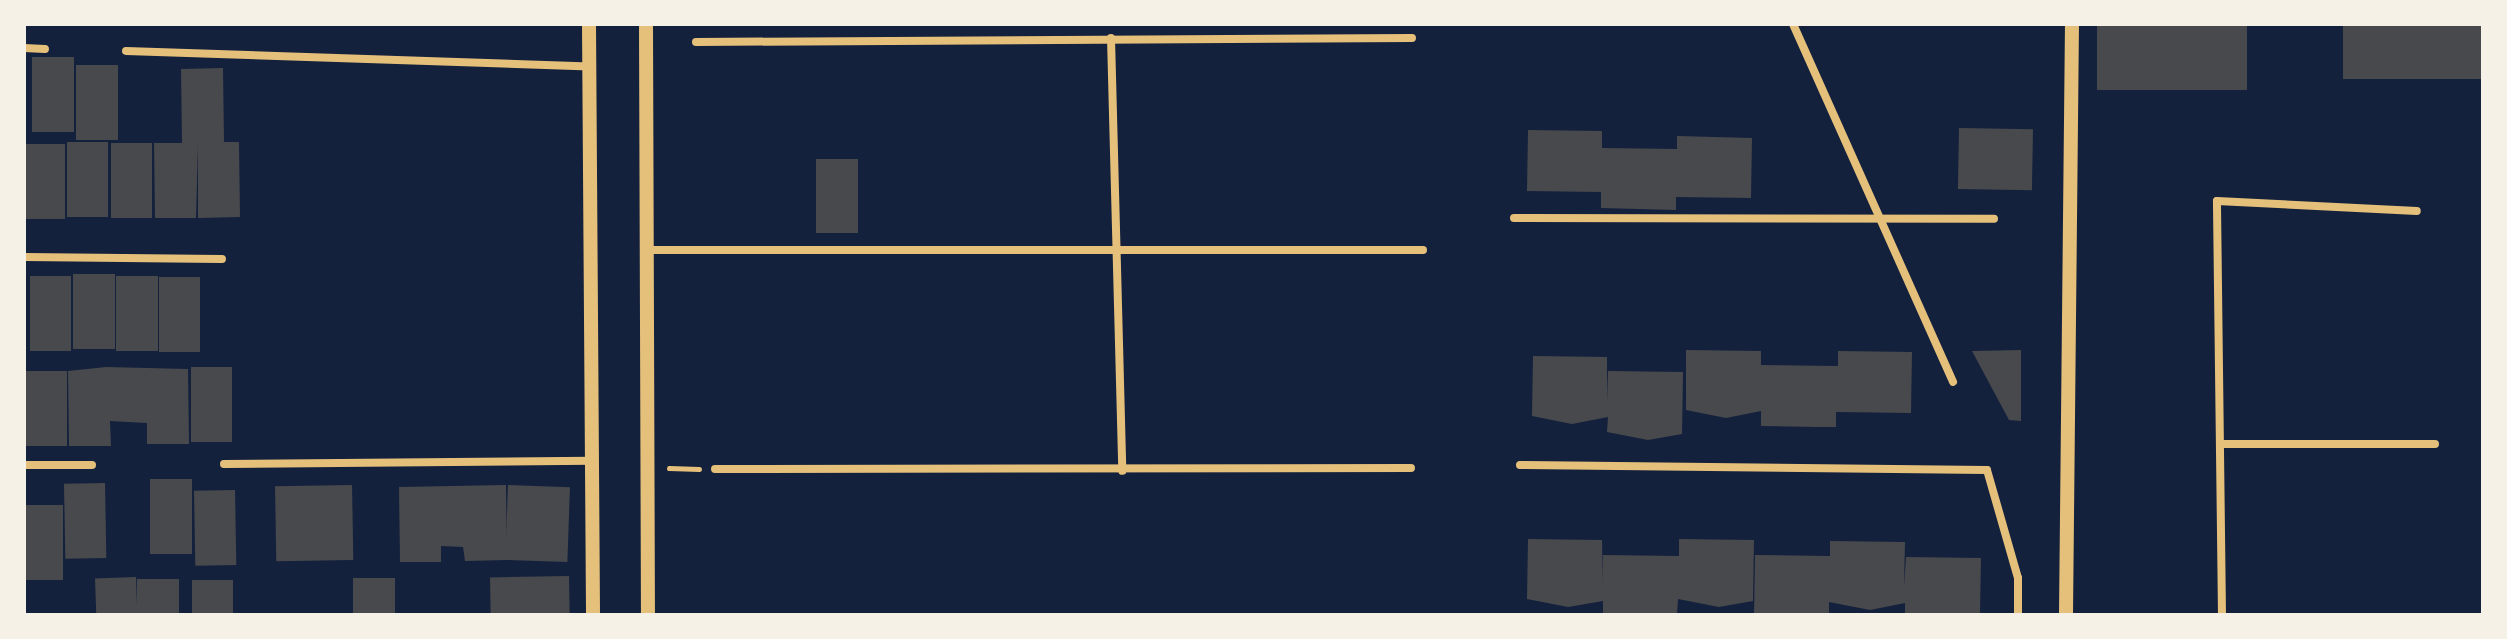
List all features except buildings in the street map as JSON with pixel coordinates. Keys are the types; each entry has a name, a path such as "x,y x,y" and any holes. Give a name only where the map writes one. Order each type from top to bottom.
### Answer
{"street":[{"path":"589,24 593,615"},
{"path":"646,24 648,615"},
{"path":"1793,24 1953,382"},
{"path":"2066,615 2072,24"},
{"path":"1111,38 1122,471"},
{"path":"696,42 1412,38"},
{"path":"24,48 45,49"},
{"path":"126,51 590,66"},
{"path":"2222,615 2217,201 2417,211"},
{"path":"1514,218 1994,219"},
{"path":"647,250 1115,254 1423,250"},
{"path":"24,257 222,259"},
{"path":"2220,444 2435,444"},
{"path":"224,464 592,461"},
{"path":"24,465 92,465"},
{"path":"1520,465 1987,470 2018,578 2018,615"},
{"path":"715,469 1122,471 1411,468"}],"path":[{"path":"648,468 715,469"}]}
